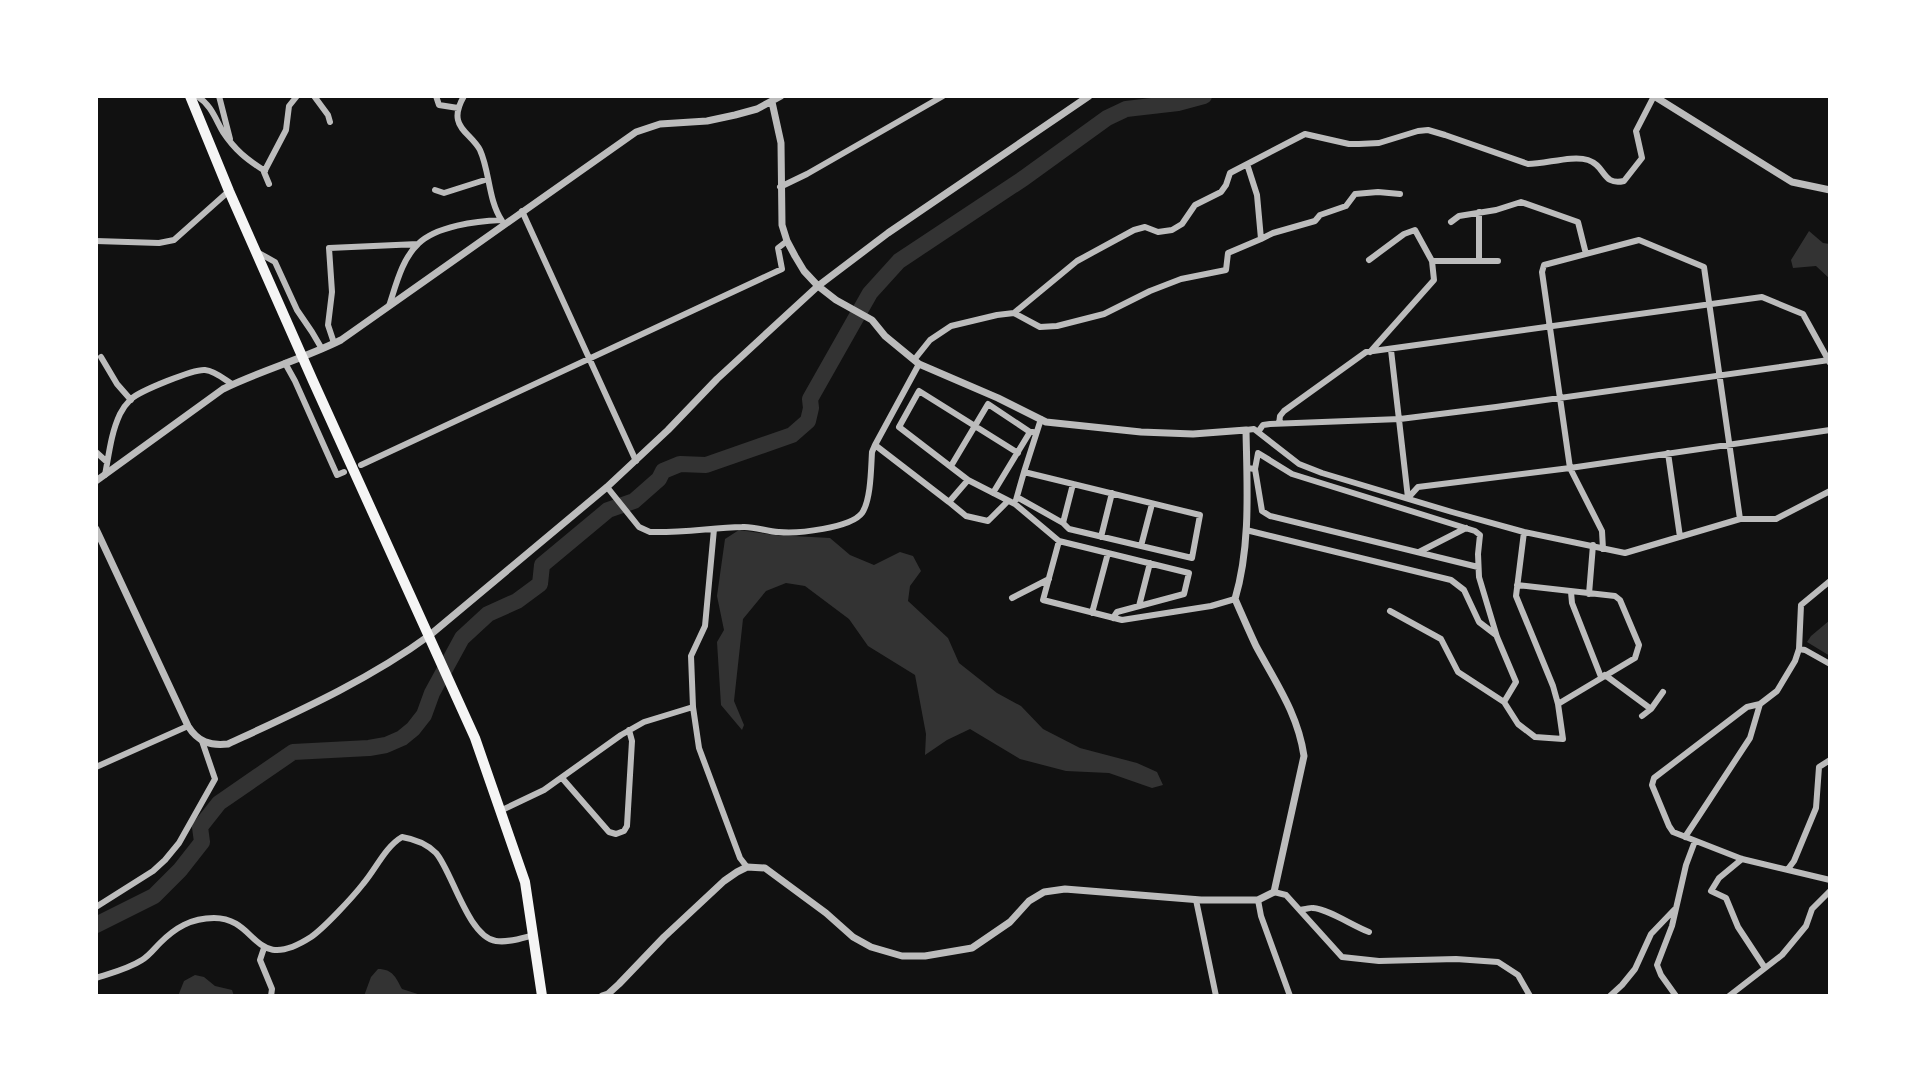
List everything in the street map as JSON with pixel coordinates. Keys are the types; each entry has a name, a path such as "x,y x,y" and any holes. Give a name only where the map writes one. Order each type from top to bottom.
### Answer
{"highway":[{"path":"190,96 313,381 475,738 525,882 542,996"}],"street":[{"path":"197,96 207,103 241,155 265,171"},
{"path":"219,96 231,142"},
{"path":"269,184 265,171 286,130 289,106 297,96"},
{"path":"314,96 330,122"},
{"path":"436,96 439,105 458,108"},
{"path":"464,96 457,119 481,153 495,211 502,222"},
{"path":"96,481 223,389 334,343 502,222 636,132 660,124 707,121 735,115 757,109 781,96"},
{"path":"780,187 943,96"},
{"path":"96,529 188,726 202,741 218,746 228,744 368,675 430,635 636,461 717,379 818,286 888,233 1089,96"},
{"path":"607,487 639,527 650,532 746,526 780,533 822,529 857,518 867,501 872,452 930,340 951,326 1014,313 1077,261 1134,230 1145,227 1158,232 1172,230 1182,224 1195,205 1221,192 1230,173 1305,134 1359,144 1379,143 1428,130 1528,164 1582,158 1596,163 1609,181 1615,183 1624,181 1642,158 1636,131 1654,96 1792,182 1830,190"},
{"path":"772,102 781,143 782,225 804,271 818,286 872,320 885,336 917,362 1046,422 1193,434 1254,429 1299,464 1322,473 1524,532 1625,553 1740,519 1776,519 1830,491"},
{"path":"1247,164 1257,195 1261,239"},
{"path":"435,190 444,193 488,179"},
{"path":"96,241 159,243 174,240 229,191"},
{"path":"1014,313 1040,327 1057,326 1104,314 1181,279 1226,270 1228,253 1273,233 1315,221 1320,215 1346,206 1355,194 1400,194"},
{"path":"1451,222 1459,216 1521,202 1578,222 1586,254"},
{"path":"522,211 636,461"},
{"path":"1479,212 1479,261"},
{"path":"389,306 400,274 418,244 431,234 502,222"},
{"path":"1369,260 1404,234 1415,230 1432,261 1434,280 1370,352"},
{"path":"1603,549 1602,531 1570,468 1542,272 1544,265 1639,240 1704,267 1740,519"},
{"path":"361,465 782,269 778,248 787,241"},
{"path":"334,343 328,325 332,292 329,248 418,244"},
{"path":"256,252 275,262 297,310 322,349"},
{"path":"1432,261 1498,261"},
{"path":"1258,432 1263,425 1400,419 1830,361 1803,314 1762,297 1366,352 1284,411 1279,424"},
{"path":"1391,350 1408,498"},
{"path":"101,357 131,400"},
{"path":"285,363 337,475 344,472"},
{"path":"105,475 110,441 120,414 131,400 193,371 206,370 232,384"},
{"path":"1018,453 919,391 899,427 968,480 1063,523 1069,529 1192,558 1200,515 1024,472"},
{"path":"951,466 988,404 1033,432"},
{"path":"993,493 1041,419"},
{"path":"1246,430 1251,469 1262,511 1270,516 1478,567"},
{"path":"1408,498 1418,487 1830,430"},
{"path":"875,445 966,516 988,521 1014,501 1033,432"},
{"path":"96,452 107,462"},
{"path":"1274,892 1304,756 1295,719 1235,599 1242,578 1251,469 1258,453 1292,474 1480,535 1479,577 1497,636 1516,682 1504,702"},
{"path":"1668,453 1680,537"},
{"path":"949,502 968,480"},
{"path":"1063,523 1073,484"},
{"path":"1101,537 1112,493"},
{"path":"1389,504 1392,494"},
{"path":"1014,501 1059,541 1189,573 1184,594 1117,612 1113,618"},
{"path":"1141,546 1152,504"},
{"path":"1419,553 1466,528"},
{"path":"714,529 705,626 691,656 693,707 699,748 740,858 747,867"},
{"path":"1246,530 1451,580 1464,590 1479,622 1497,636"},
{"path":"1390,611 1441,639 1458,672 1504,702 1518,724 1535,737 1563,739 1553,686 1516,596 1524,532"},
{"path":"1059,541 1043,600 1122,620 1211,606 1235,599"},
{"path":"1589,594 1593,545"},
{"path":"1092,613 1108,553"},
{"path":"1139,606 1150,563"},
{"path":"1012,598 1049,579"},
{"path":"1830,581 1801,605 1799,649 1777,691 1760,704 1747,707 1654,778 1652,785 1673,832 1742,859 1830,880"},
{"path":"1517,585 1615,596 1620,600 1639,645 1635,658 1558,704"},
{"path":"1571,592 1572,603 1603,676 1651,709"},
{"path":"1799,649 1830,664"},
{"path":"1642,716 1663,692"},
{"path":"1685,837 1750,738 1760,704"},
{"path":"500,811 544,790 629,730 644,722 693,707"},
{"path":"96,767 188,726"},
{"path":"562,778 609,832 616,834 624,831 627,826 632,741 629,730"},
{"path":"96,907 153,871 179,843 215,779 202,741"},
{"path":"1788,869 1816,808 1819,767 1830,760"},
{"path":"96,978 145,959 182,924 203,918 219,917 236,923 264,948 275,951 290,948 313,935 363,885 394,841 402,837 411,838 437,854 474,925 485,936 493,941 507,941 534,935"},
{"path":"1676,996 1657,965 1672,926 1686,865 1695,841"},
{"path":"1742,859 1719,878 1711,891 1726,898 1738,927 1765,968"},
{"path":"602,996 619,984 724,881 747,867 765,868 801,893 853,937 871,947 902,956 925,956 972,948 1010,922 1029,901 1044,892 1065,889 1196,900 1258,900 1274,892 1286,895 1342,957 1379,961 1456,959 1498,962 1518,975 1530,996"},
{"path":"1729,996 1782,955 1806,926 1812,909 1830,891"},
{"path":"1196,900 1216,996"},
{"path":"1258,900 1290,996"},
{"path":"1300,910 1312,907 1369,932"},
{"path":"1610,996 1635,969 1651,934 1676,908"},
{"path":"264,948 260,960 272,989 271,996"}],"shaded area":[{"path":"1809,231 1823,243 1830,244 1830,279 1816,266 1793,268 1791,260"},
{"path":"739,530 830,538 850,555 874,565 900,552 913,556 921,571 910,586 908,601 948,638 959,663 997,693 1021,706 1043,729 1080,748 1137,763 1157,772 1163,785 1152,788 1109,773 1066,771 1020,759 970,729 925,755 926,734 915,675 868,646 849,619 805,586 786,583 766,591 743,619 734,701 744,725 742,730 721,705 717,642 724,630 717,596 725,539"},
{"path":"1830,620 1830,656 1807,642"},
{"path":"378,969 391,972 402,989 424,996 364,996 371,977"},
{"path":"195,975 204,977 215,986 232,990 234,996 178,996 184,981"}],"waterway":[{"path":"96,925 154,896 202,842 200,827 219,803 293,752 369,748 402,738 424,715 432,693 462,638 488,614 517,601 540,584 542,565 608,510 634,501 659,479 663,471 680,464 706,465 792,435 808,421 810,399 870,293 899,261 1024,178 1107,118 1126,109 1178,103 1204,96"}]}
